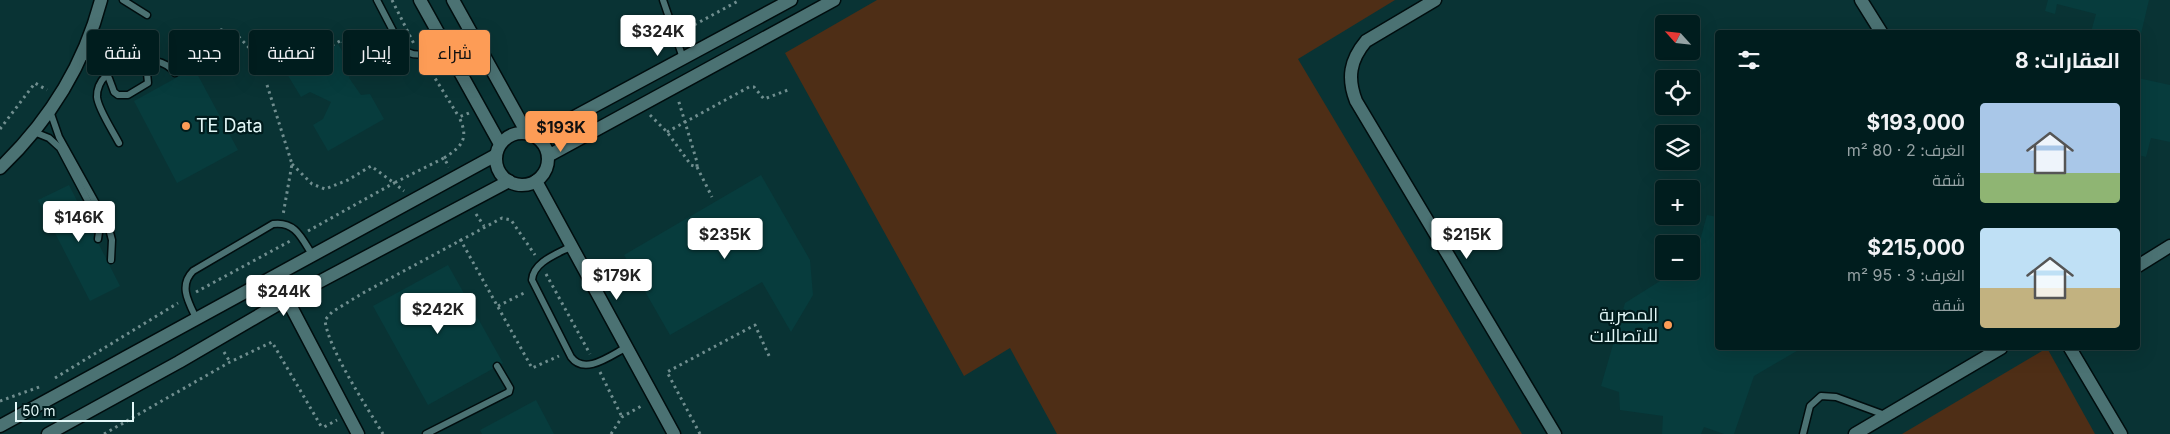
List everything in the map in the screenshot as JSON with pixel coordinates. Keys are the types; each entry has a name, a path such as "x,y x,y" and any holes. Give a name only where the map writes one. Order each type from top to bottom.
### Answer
{"street":[{"path":"0,168 34,132 59,97 80,59 101,0"},
{"path":"420,0 437,30"},
{"path":"453,0 532,135 547,149 546,170 536,181 523,185 509,181 498,170 498,149 480,109 461,75"},
{"path":"0,426 454,178 498,149 512,134 532,135 684,59 791,0"},
{"path":"548,156 834,0"},
{"path":"1435,0 1366,41 1357,51 1352,63 1351,89 1356,101 1555,434"},
{"path":"1861,0 1880,30"},
{"path":"48,434 287,299 509,181"},
{"path":"536,181 674,434"},
{"path":"2140,265 2170,246"},
{"path":"287,299 358,434"},
{"path":"1855,434 1998,350"},
{"path":"2071,350 2121,434"}],"lane":[{"path":"123,0 147,15"},
{"path":"377,0 402,48 413,55 419,55"},
{"path":"663,0 684,59"},
{"path":"80,59 87,57"},
{"path":"107,75 100,86 97,97 119,142"},
{"path":"108,75 114,92 118,95 128,96 146,86 147,75"},
{"path":"50,110 59,137 108,225 112,240 111,260"},
{"path":"34,132 49,138 60,148 100,225 98,239"},
{"path":"196,320 184,285 187,277 193,270 273,224 282,223 290,225 300,235 313,256"},
{"path":"572,246 540,264 533,274 535,287 568,352 579,365 590,365 627,347"},
{"path":"426,434 509,392 510,388 497,366"},
{"path":"1803,434 1810,406 1822,396 1836,397 1886,415"}],"path":[{"path":"676,35 740,0"},
{"path":"239,37 258,57 299,55 320,51 342,40 353,60 362,66 388,21"},
{"path":"0,129 35,83 59,97"},
{"path":"267,85 292,164 282,223"},
{"path":"675,87 697,167 712,197"},
{"path":"667,132 749,87 754,87 764,99 788,90"},
{"path":"641,106 667,132 691,165 697,167"},
{"path":"52,380 187,297 457,150 464,140 463,126 459,117 480,109"},
{"path":"444,158 454,178"},
{"path":"292,164 312,184 325,189 348,180 371,166 416,199"},
{"path":"383,434 350,377 326,329 325,320 332,312 363,293 502,218 511,220 540,264 622,416"},
{"path":"460,239 532,368 568,352"},
{"path":"498,306 535,287"},
{"path":"700,434 667,372 755,325 770,358"},
{"path":"104,434 230,362 272,342 321,426 324,427 347,414"},
{"path":"0,401 44,385 51,398"},
{"path":"611,434 622,416 655,398"}],"shaded area":[{"path":"0,0 2170,0 2170,434 0,434"},
{"path":"877,0 1395,0 1298,59 1522,434 1057,434 1010,348 964,376 785,53"},
{"path":"2044,350 2048,350 2095,434 1902,434"}],"building":[{"path":"2048,0 2149,0 2140,38 2140,30 2092,30 2096,14 2057,4 2055,14 2045,11"},
{"path":"338,44 343,52 343,75 350,75 349,78 361,95 370,94 384,119 328,151 313,125 323,119 331,102 310,92 301,97 288,75 333,75 333,47"},
{"name":"TE Data","path":"181,75 198,75 238,150 177,183 134,101"},
{"path":"2140,78 2170,85 2170,142 2151,138 2146,157 2140,156"},
{"path":"761,175 810,260 813,295 791,332 762,282 670,335 624,255"},
{"path":"69,185 120,286 90,301 38,200"},
{"name":"المصرية للاتصالات","path":"1707,215 1715,216 1715,350 1799,350 1754,376 1734,434 1724,434 1704,427 1701,434 1662,434 1663,416 1620,410 1619,392 1601,386 1625,303 1662,280 1700,280 1700,241"},
{"path":"448,265 503,363 428,405 373,306"},
{"path":"536,400 554,434 482,434 480,430"}],"place":[{"name":"TE Data","path":"186,126"},
{"name":"المصرية للاتصالات","path":"1668,325"}]}
